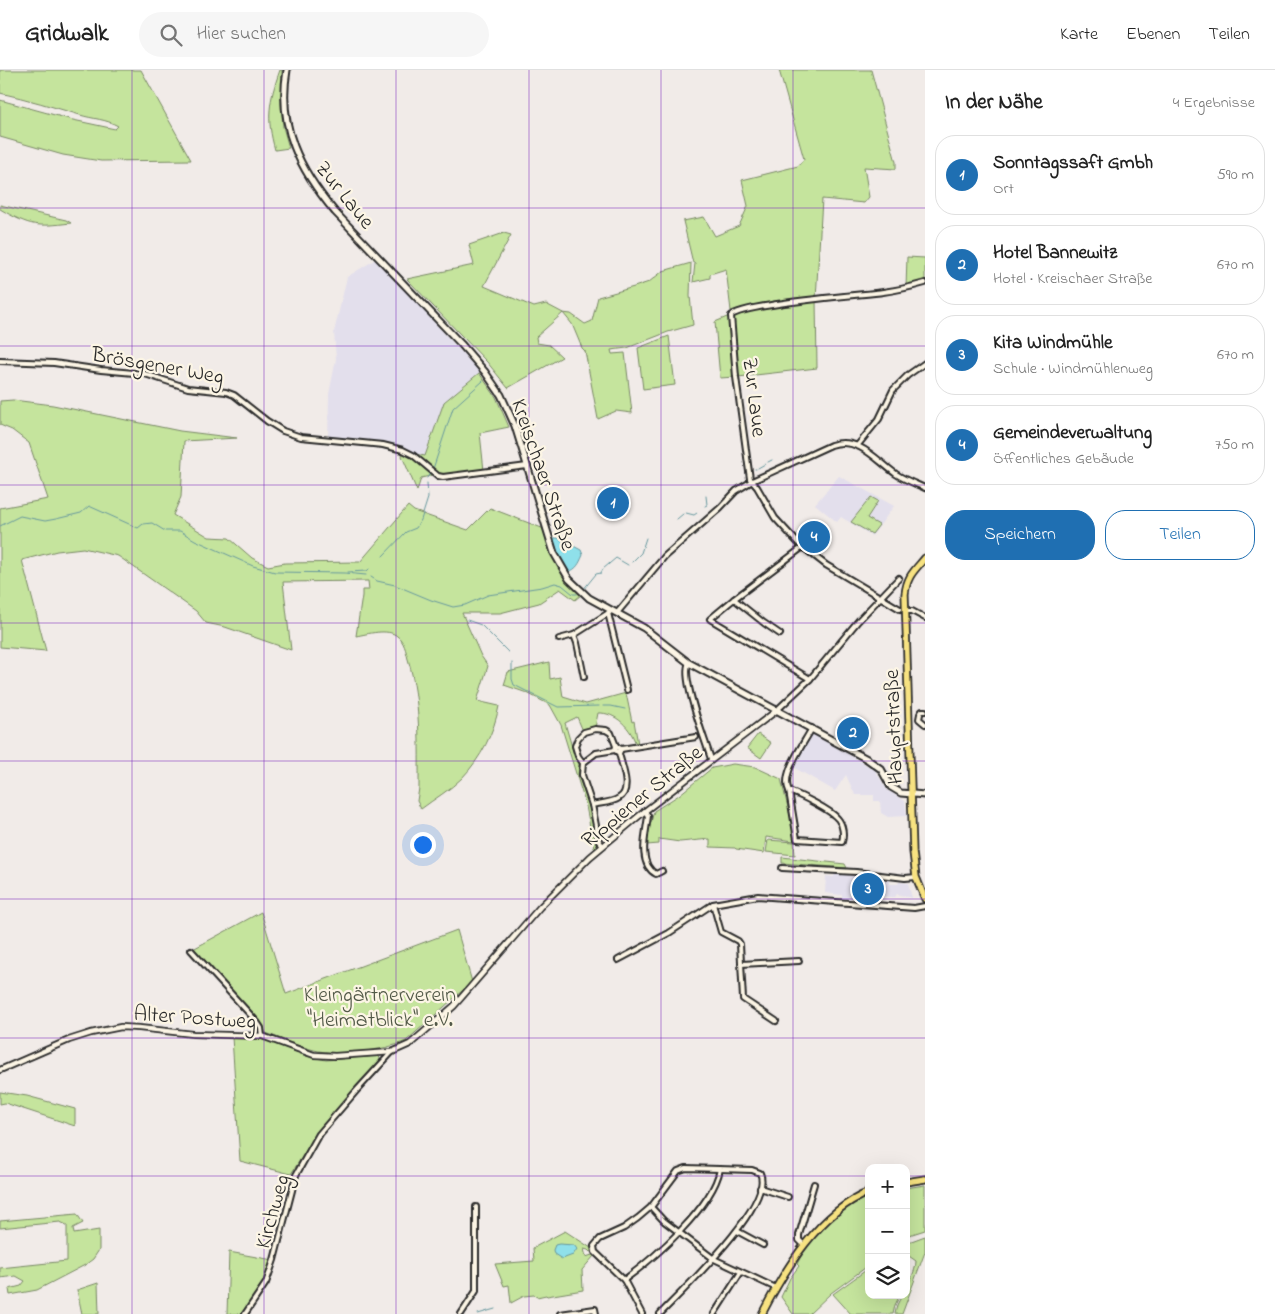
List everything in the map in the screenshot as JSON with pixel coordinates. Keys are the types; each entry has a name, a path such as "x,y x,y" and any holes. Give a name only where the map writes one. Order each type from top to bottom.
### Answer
{"main road":[{"name":"Zur Laue","path":"287,70 285,107 288,128 294,150 302,167 318,192 335,212 391,271"},
{"name":"Kreischaer Straße","path":"391,271 486,372 507,408 554,553 569,579 588,598 610,612 617,613 644,628 689,663 868,759 881,769 891,787 901,793 925,795"},
{"name":"Hauptstraße","path":"925,558 907,581 903,610 916,877 925,899"},
{"path":"910,1181 925,1179"},
{"path":"762,1314 776,1288 804,1245 836,1212 865,1194"}],"street":[{"name":"Zur Laue","path":"752,481 736,376 731,316 737,312 760,307 882,292 925,283"},
{"name":"Brösgener Weg","path":"0,361 54,363 144,374 188,388 226,392 234,395 283,431 301,437 383,445 403,450 413,455 438,476 443,477 527,466"},
{"path":"857,446 879,419 893,390 908,375 925,363"},
{"path":"617,613 664,556 720,508 736,491 752,481 832,445 845,442 857,446 898,476 925,488"},
{"path":"752,481 775,518 803,547 826,564 880,597 903,610 912,611 925,618"},
{"path":"803,547 710,619 810,678"},
{"name":"Rippiener Straße","path":"392,1052 410,1044 454,1006 540,907 602,845 711,759 776,711 810,678 858,620 899,578"},
{"path":"734,599 780,634"},
{"path":"559,639 574,635 610,612 627,690"},
{"path":"574,635 584,677"},
{"path":"689,663 686,669 693,706 711,759"},
{"path":"925,711 922,711 919,719 925,724"},
{"path":"789,791 833,814 839,820 842,828 842,842 796,839 787,787 789,770 812,728"},
{"path":"592,805 618,800 624,795 626,786 618,749 611,733 606,730 596,729 584,732 578,738 575,746 578,756 583,763 582,775 592,805 599,841 602,845"},
{"path":"583,763 596,753 696,737"},
{"path":"645,811 648,816 644,842 646,859 652,872 656,874 662,871"},
{"path":"782,868 856,872 905,878 916,877"},
{"path":"618,960 669,934 714,904 758,896 914,908 925,906"},
{"path":"714,904 721,932 740,944 743,999 776,1021"},
{"path":"191,950 257,1022 261,1028 262,1036"},
{"path":"742,964 799,961"},
{"name":"Alter Postweg","path":"0,1070 69,1040 91,1033 122,1027 193,1034 262,1036 314,1055 335,1056 392,1052"},
{"name":"Kirchweg","path":"245,1314 266,1283 274,1260 296,1175 319,1134 392,1052"},
{"path":"642,1314 624,1280 595,1252 594,1249 600,1240 624,1228 651,1207 678,1171 686,1168 756,1171 762,1178 760,1188 736,1231 714,1258 660,1314"},
{"path":"624,1280 678,1232 706,1200 719,1175 720,1169"},
{"path":"804,1245 799,1240 799,1234 814,1184"},
{"path":"760,1188 788,1197"},
{"path":"462,1314 476,1291 478,1224 476,1207"},
{"path":"651,1207 664,1221 714,1258 776,1288"},
{"path":"736,1231 764,1245"},
{"path":"714,1314 741,1272"},
{"path":"560,1314 595,1309 596,1314"}],"shaded area":[{"path":"376,259 480,372 444,402 425,457 383,445 328,440 329,394 336,359 334,332 347,277"},
{"path":"839,476 894,506 872,536 841,517 837,522 815,504"},
{"path":"812,733 875,770 887,790 905,801 907,816 888,817 881,813 880,801 874,801 874,795 855,795 846,775 835,791 793,767"},
{"path":"835,873 890,880 890,884 908,883 912,898 897,894 895,897 854,895 851,899 842,899 842,895 825,893 826,876 834,877"}],"green space":[{"path":"0,70 141,70 191,160 101,161 63,155 0,137 0,100 73,120 115,129 118,126 104,120 0,93"},
{"path":"280,70 282,70 281,104 283,127 289,148 275,150 270,128 270,110 273,91"},
{"path":"779,70 871,70 896,162 896,169 864,167 869,197 864,203 822,199 816,299 817,368 738,377 733,322 735,315 787,305 787,302 731,311 726,269 710,274 710,278 693,282 695,263 693,263 683,221 704,217 715,236 739,226 748,206 742,180 798,166 804,159"},
{"path":"0,205 66,220 71,223 34,224 0,209"},
{"path":"504,233 511,235 484,286 534,307 546,304 563,313 536,337 537,343 549,345 562,357 508,388 487,362 407,279 474,265 469,245"},
{"path":"907,257 925,258 925,283 906,288"},
{"path":"691,263 690,296 693,325 668,332 627,348 611,350 612,354 625,353 632,413 616,411 598,419 585,351 572,324 563,313 571,314 585,324 592,321 598,297 649,282 663,271"},
{"path":"727,317 730,318 735,377 720,378 715,322"},
{"path":"669,336 675,385 643,389 638,348"},
{"path":"479,373 496,397 509,427 480,433 484,471 448,476 439,474 415,454 425,456 444,402"},
{"path":"13,400 53,405 180,431 237,438 184,441 181,497 173,515 209,537 229,538 252,558 268,566 285,563 360,562 408,506 414,511 468,530 490,508 547,530 567,580 581,595 575,600 560,589 539,603 500,613 462,613 481,656 488,666 477,701 499,706 497,716 486,745 469,770 457,782 421,809 417,801 419,755 417,707 412,675 404,646 399,638 388,632 356,636 362,590 369,590 368,581 283,582 291,650 225,627 206,623 196,611 118,556 83,548 57,551 22,560 46,651 0,647 0,508 48,499 29,443 12,430 0,425 0,401"},
{"path":"403,451 433,473 430,476 421,478 417,491 402,456"},
{"path":"871,497 878,501 867,518 879,525 872,534 851,522"},
{"path":"549,662 550,679 560,677 563,697 586,704 626,693 632,722 634,721 638,744 636,745 627,728 617,718 605,713 598,713 595,728 583,731 577,717 565,723 574,754 579,764 578,775 589,806 597,847 594,848 586,806 561,725 550,705 527,693 504,685 508,672"},
{"path":"758,734 771,743 761,758 747,748"},
{"path":"733,764 755,767 781,779 794,841 766,837 764,853 735,848 710,847 710,839 680,842 659,839 659,844 647,845 647,837 654,811 679,795 712,768"},
{"path":"768,840 794,842 795,855 766,852"},
{"path":"782,857 845,864 847,868 782,863"},
{"name":"Kleingärtnerverein \"Heimatblick\" e.V.","path":"261,912 286,994 457,930 472,982 406,1041 397,1045 374,1050 335,1053 314,1050 266,1033 254,1014 193,949"},
{"path":"232,1037 260,1038 307,1056 326,1060 378,1056 380,1058 379,1062 333,1113 316,1135 291,1174 240,1161"},
{"path":"0,1092 27,1096 75,1109 75,1126 5,1103 0,1104"},
{"path":"925,1185 925,1230 910,1235 910,1209 910,1187"},
{"path":"865,1199 865,1268 831,1293 809,1314 793,1314 781,1297 790,1278 799,1266 797,1264 809,1244 825,1226 853,1205"},
{"path":"77,1214 83,1223 73,1228 74,1234 99,1230 99,1250 93,1259 37,1290 10,1295 9,1289 21,1286 25,1281 16,1276 0,1278 0,1268 67,1261 67,1225 60,1222 0,1228 0,1221"},
{"path":"565,1231 591,1248 592,1251 590,1252 584,1249 586,1257 594,1256 582,1270 583,1290 547,1296 524,1296 511,1303 509,1285 504,1286 495,1264 534,1261 533,1248"},
{"path":"925,1236 925,1252 910,1292 910,1281 916,1261 910,1257 910,1242"},
{"path":"229,1252 273,1260 265,1283 242,1314 227,1314"},
{"path":"865,1271 865,1299 898,1299 893,1314 851,1314 833,1294"},
{"path":"98,1283 99,1314 82,1314 77,1290"},
{"path":"900,1299 908,1299 902,1314 895,1314"}],"water":[{"path":"553,538 558,538 581,550 583,555 576,568 568,572 560,559"},
{"path":"555,1245 574,1245 577,1249 573,1255 562,1259 554,1254 553,1250"}],"waterway":[{"path":"433,469 453,408 483,381"},
{"path":"768,462 772,460"},
{"path":"758,468 765,464"},
{"path":"427,478 430,473"},
{"path":"383,556 406,532 416,528 421,520 428,498 427,483"},
{"path":"705,506 707,505 706,496"},
{"path":"0,526 20,516 45,521 56,519 81,513 89,506 138,528 143,524 152,523 165,531 180,531 195,540 253,566 275,572 366,575"},
{"path":"686,513 694,515 697,513"},
{"path":"677,519 683,514"},
{"path":"632,562 641,553 646,538"},
{"path":"583,590 596,574 601,573 616,558 628,565"},
{"path":"348,572 367,571 369,569"},
{"path":"371,577 377,581 395,585 453,607 465,605 488,595 542,587 555,583 562,585 573,594 577,594"},
{"path":"467,620 481,625 508,652"},
{"path":"512,663 514,685 558,707 599,706"},
{"path":"603,706 625,709"},
{"path":"478,1314 495,1309"}],"place":[{"name":"Sonntagssaft Gmbh","path":"613,503"},
{"name":"Gemeindeverwaltung","path":"814,537"},
{"name":"Hotel Bannewitz","path":"853,733"},
{"name":"Kita Windmühle","path":"868,889"}]}
